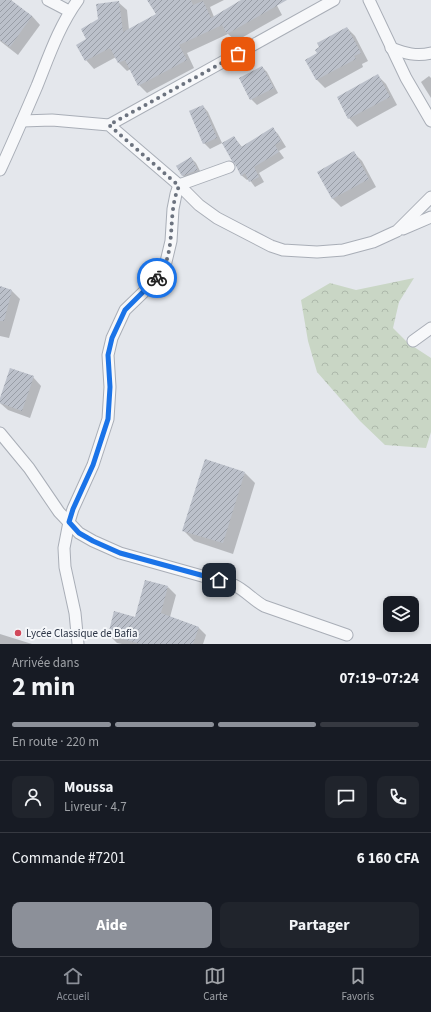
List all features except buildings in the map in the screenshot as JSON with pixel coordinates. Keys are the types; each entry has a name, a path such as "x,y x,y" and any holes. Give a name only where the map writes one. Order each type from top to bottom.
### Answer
{"street":[{"path":"48,0 69,11"},
{"path":"0,170 22,121 58,32 69,11 78,0"},
{"path":"22,121 52,120 109,125 334,0"},
{"path":"369,0 406,78 431,121"},
{"path":"391,48 411,54 423,55 431,53"},
{"path":"109,125 199,205 217,218 270,246 283,250 317,252 343,250 373,242 431,217"},
{"path":"78,644 75,613 64,567 64,548 73,509 93,465 108,419 110,387 108,355 112,338 125,310 155,281 165,266 171,241 173,209 179,186 229,167"},
{"path":"397,232 431,197"},
{"path":"413,341 431,328"},
{"path":"0,433 29,468 59,512 79,533 120,553 234,585 241,588 264,606 347,635"}],"green space":[{"path":"414,278 399,302 393,328 408,343 431,358 431,432 426,448 385,445 360,421 317,372 308,341 301,300 330,283 356,290"}],"way so far":[{"path":"157,278 165,266 169,252 173,209 179,186 109,125 238,54"}],"place":[{"name":"Lycée Classique de Bafia","path":"18,633"}],"route":[{"path":"157,278 125,310 112,338 108,355 110,387 108,419 93,465 73,509 69,522 79,533 120,553 219,580"}]}
